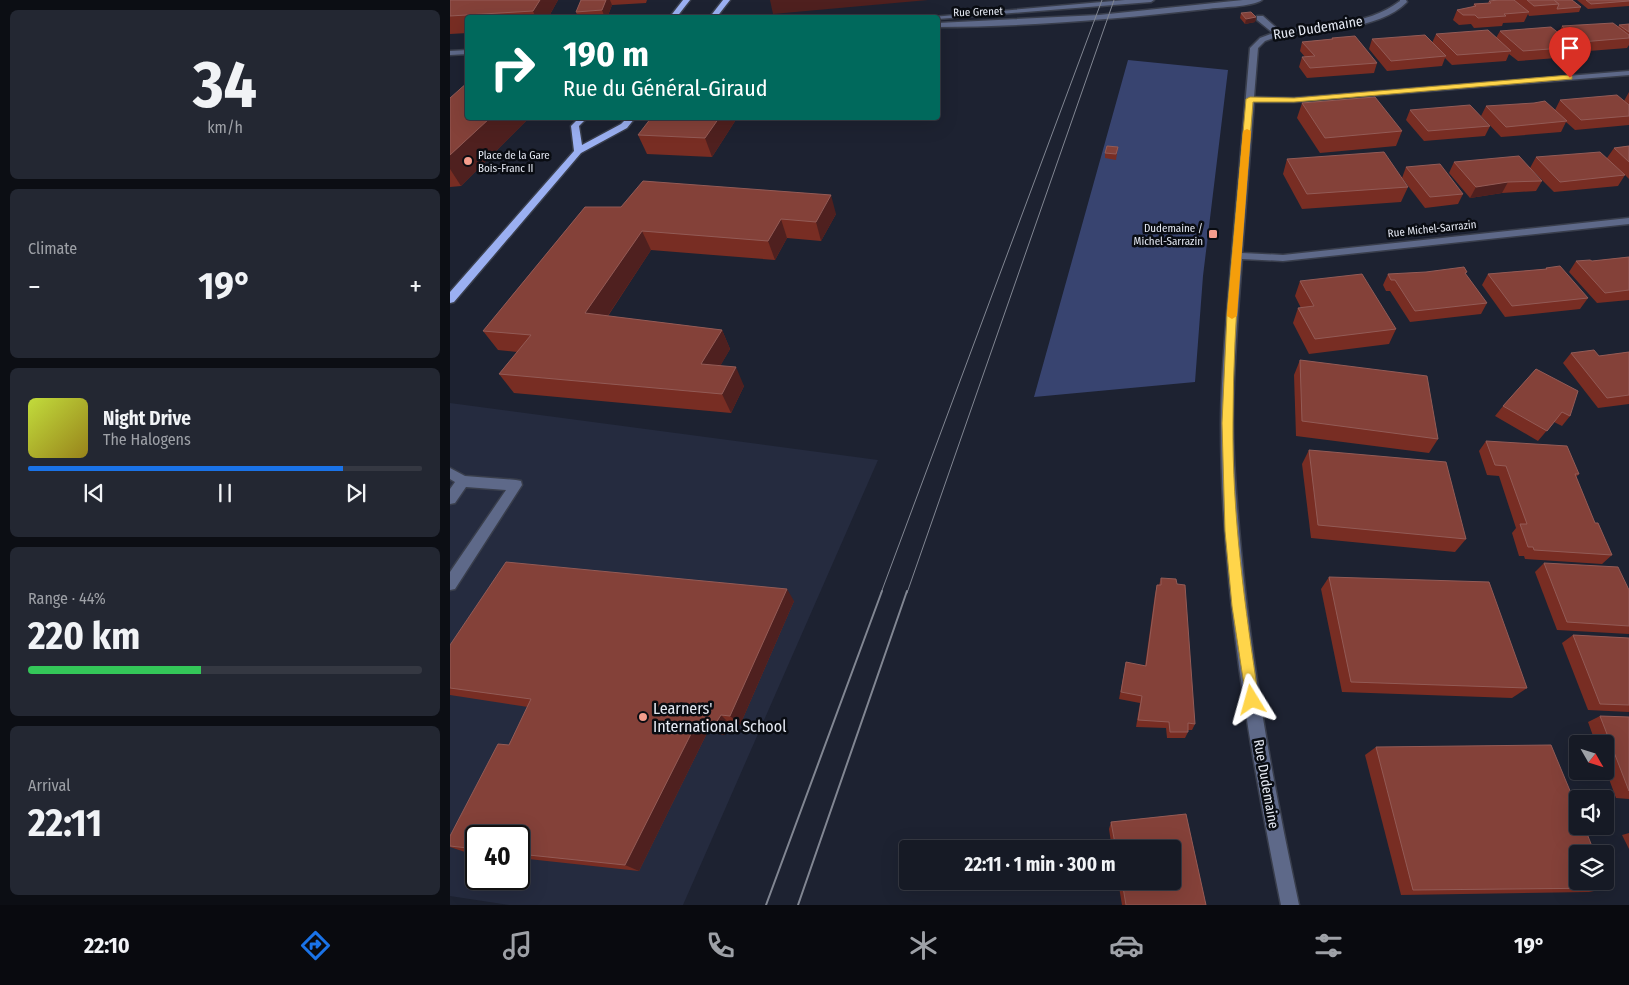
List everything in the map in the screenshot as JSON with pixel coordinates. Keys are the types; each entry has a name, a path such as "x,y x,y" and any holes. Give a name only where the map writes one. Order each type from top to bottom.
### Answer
{"main road":[{"path":"674,15 687,0"},
{"path":"714,15 727,0"},
{"path":"578,151 575,126 581,120"},
{"path":"450,299 578,151 624,126 629,120"}],"street":[{"name":"Rue Grenet","path":"940,17 1151,0"},
{"name":"Rue Grenet","path":"940,25 1124,14 1198,8 1259,0"},
{"name":"Rue Dudemaine","path":"1290,905 1268,798 1238,606 1227,455 1227,390 1256,44 1262,38 1277,33 1365,21 1390,12 1401,5 1403,0"},
{"path":"1260,18 1277,33"},
{"path":"450,53 465,52"},
{"path":"1250,99 1294,100 1629,73"},
{"name":"Rue Michel-Sarrazin","path":"1237,256 1283,258 1629,221"},
{"path":"450,473 462,481 516,485 450,584"},
{"path":"450,499 462,481"}],"shaded area":[{"path":"1128,60 1228,70 1203,276 1195,382 1034,397"},
{"path":"450,403 878,460 683,905 509,905 450,896"}],"building":[{"path":"450,0 540,0 533,11 450,16"},
{"path":"581,0 606,0 602,10 576,12"},
{"path":"1514,0 1529,12 1478,18 1475,15 1463,15 1457,10 1476,6 1474,4 1491,3 1489,1"},
{"path":"1527,0 1554,0 1559,4 1534,6"},
{"path":"1554,0 1572,0 1581,7 1557,9 1559,4"},
{"path":"1586,0 1629,0 1629,1 1591,4"},
{"path":"1251,12 1256,17 1246,19 1241,13"},
{"path":"1613,23 1629,35 1629,38 1581,42 1562,26"},
{"path":"1629,24 1629,32 1619,25"},
{"path":"1551,27 1576,47 1523,51 1500,31"},
{"path":"1488,30 1511,51 1457,55 1436,34"},
{"path":"1425,35 1446,56 1391,61 1372,39"},
{"path":"1355,36 1377,63 1310,68 1302,57 1315,56 1302,42"},
{"path":"465,85 465,120 488,120 450,155 450,98"},
{"path":"1617,95 1629,105 1629,116 1581,120 1560,100"},
{"path":"1375,97 1402,131 1325,138 1302,103"},
{"path":"1545,101 1567,121 1506,127 1486,106 1534,103"},
{"path":"1470,105 1490,126 1428,131 1410,110"},
{"path":"649,120 718,120 705,138 638,135"},
{"path":"1107,146 1118,147 1116,154 1105,153"},
{"path":"1629,146 1629,162 1614,148"},
{"path":"1384,152 1408,187 1307,194 1287,159"},
{"path":"1600,152 1625,175 1560,182 1536,157"},
{"path":"1519,156 1542,181 1508,182 1476,187 1454,162"},
{"path":"1440,164 1463,194 1430,197 1406,167"},
{"path":"643,181 831,195 816,222 781,219 768,241 642,231 585,313 722,330 701,364 736,367 722,394 499,374 531,335 483,331 585,207 621,207"},
{"path":"1629,257 1629,290 1605,293 1576,261 1592,261"},
{"path":"1560,266 1588,298 1512,306 1488,274 1547,269"},
{"path":"1464,267 1467,272 1465,273 1487,303 1415,311 1395,280 1391,280 1388,274 1426,272"},
{"path":"1362,274 1396,329 1315,339 1298,308 1314,306 1300,281"},
{"path":"1594,350 1599,356 1629,352 1629,395 1607,398 1571,353"},
{"path":"1300,360 1427,376 1438,439 1302,421"},
{"path":"1536,369 1578,391 1570,416 1562,412 1547,431 1503,406"},
{"path":"1486,441 1567,446 1579,474 1575,474 1595,523 1598,523 1612,555 1534,550 1533,547 1528,547 1520,524 1527,524 1506,466 1495,465"},
{"path":"1309,450 1446,462 1466,539 1318,525"},
{"name":"Learners' International School","path":"506,562 787,589 730,716 721,715 714,726 697,722 625,865 530,855 530,825 465,825 465,848 450,846 450,836 498,744 509,745 531,699 450,688 450,645"},
{"path":"1544,563 1618,567 1629,590 1629,626 1567,622"},
{"path":"1329,577 1489,582 1527,688 1351,682"},
{"path":"1161,578 1176,579 1177,584 1185,585 1195,724 1188,723 1188,732 1170,732 1169,722 1138,720 1142,696 1121,692 1126,662 1146,666 1157,585 1161,585"},
{"path":"1573,635 1629,638 1629,705 1600,704"},
{"path":"1600,716 1629,717 1629,791 1614,752 1614,735 1607,735"},
{"path":"1551,745 1570,790 1569,835 1588,835 1591,845 1569,845 1569,888 1413,890 1376,747"},
{"path":"1186,814 1206,905 1126,905 1124,890 1181,890 1181,840 1114,840 1111,822"}],"tram line":[{"path":"881,593 1102,0"},
{"path":"907,593 1114,0"},
{"path":"766,905 882,591"},
{"path":"798,905 907,591"}],"slow traffic":[{"path":"1232,316 1247,131"}],"place":[{"name":"Place de la Gare Bois-Franc II","path":"468,161"},
{"name":"Dudemaine / Michel-Sarrazin","path":"1213,234"},
{"name":"Learners' International School","path":"643,717"}],"route":[{"path":"1252,700 1238,606 1227,455 1227,390 1250,99 1264,101 1294,100 1570,78"}]}
